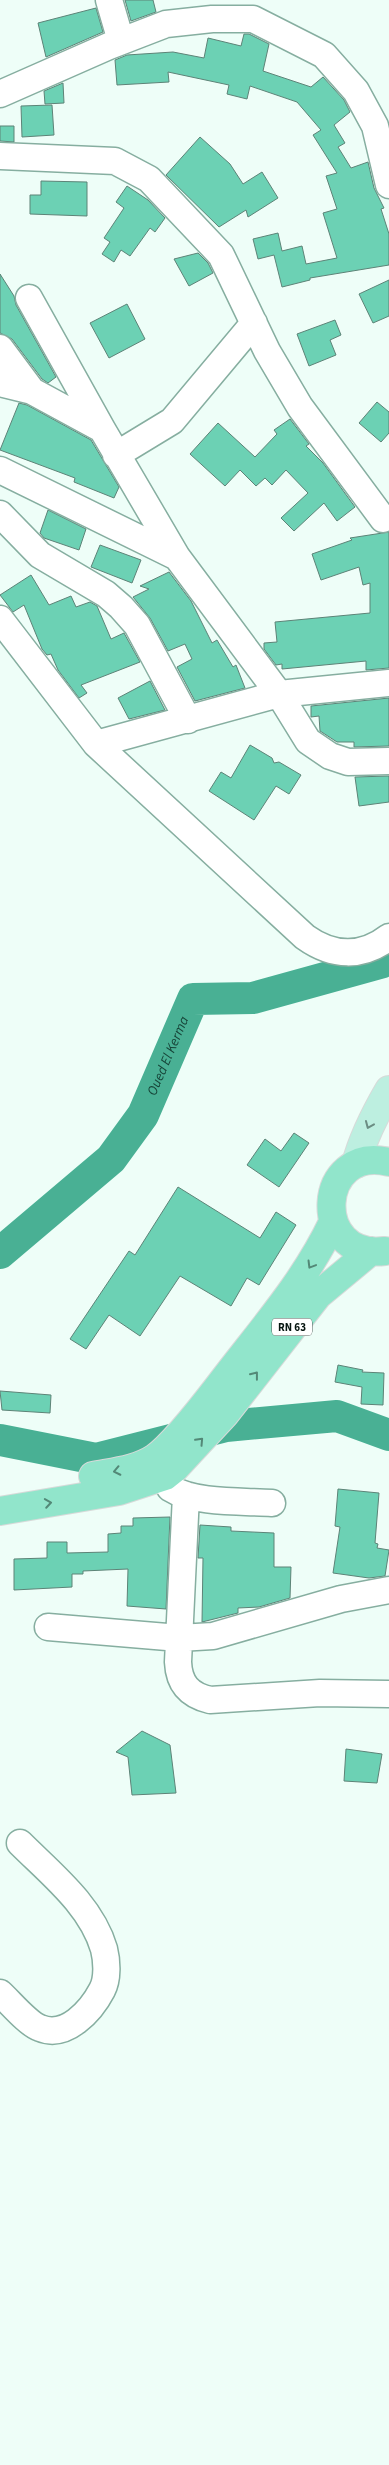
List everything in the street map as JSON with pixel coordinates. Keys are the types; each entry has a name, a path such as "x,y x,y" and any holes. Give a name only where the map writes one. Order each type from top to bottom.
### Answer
{"highway":[{"path":"380,1250 359,1248 348,1242 333,1222 330,1205 333,1188 343,1174 356,1164 368,1161 389,1162"},
{"name":"RN 63","path":"217,1407 313,1261 333,1222"},
{"name":"RN 63","path":"0,1491 128,1469 153,1460 165,1466 318,1295 380,1250"},
{"path":"0,1511 119,1490 165,1466"}],"main road":[{"path":"356,1164 372,1117 389,1090"}],"street":[{"path":"109,0 121,41"},
{"path":"0,94 121,41 166,24 212,19 251,9 324,54 356,91 376,126 389,185"},
{"path":"0,156 115,161 149,179 221,255 267,350 300,407 383,520"},
{"path":"29,298 116,455 177,557 279,694 301,732 318,750 348,762 389,761"},
{"path":"116,455 172,420 254,323"},
{"path":"0,348 32,391"},
{"path":"0,383 32,391 102,429"},
{"path":"0,470 177,557"},
{"path":"0,514 40,555 106,594 121,607 136,625 188,720"},
{"path":"0,619 96,744 296,930 316,945 328,951 355,953 368,950 389,937"},
{"path":"96,744 279,694 389,683"},
{"path":"165,1466 171,1489 186,1495 272,1502"},
{"path":"186,1495 178,1673 182,1684 199,1698 210,1700 320,1693 389,1694"},
{"path":"48,1627 179,1638 213,1636 341,1600 389,1590"},
{"path":"0,1993 38,2028 60,2030 78,2020 102,1990 105,1979 104,1949 83,1908 20,1843"}],"building":[{"path":"125,0 153,0 156,12 131,21"},
{"path":"96,8 103,32 46,57 38,23"},
{"path":"244,34 249,34 269,44 263,71 311,87 323,77 344,100 350,112 334,125 345,143 338,147 351,168 368,162 374,188 384,208 381,209 389,234 389,265 310,278 310,280 282,287 274,255 258,259 253,239 278,233 282,251 302,246 306,264 337,258 323,213 337,209 326,176 337,173 313,135 321,130 297,102 250,86 247,99 227,94 229,85 168,72 169,82 117,85 115,60 127,55 173,52 204,58 208,38 241,46"},
{"path":"63,83 64,103 45,104 44,91"},
{"path":"52,105 54,135 22,137 21,106"},
{"path":"0,126 14,126 14,142 0,141"},
{"path":"200,137 230,164 243,184 262,172 278,198 248,217 246,210 219,227 166,175"},
{"path":"41,181 87,182 87,216 30,214 30,195 41,195"},
{"path":"127,186 148,200 165,218 155,232 150,228 130,256 121,250 114,262 102,254 110,242 104,238 124,208 116,202"},
{"path":"198,253 208,263 213,273 189,286 174,259"},
{"path":"0,274 14,296 16,305 56,377 48,383 42,379 12,339 0,333"},
{"path":"389,280 389,316 373,323 359,294"},
{"path":"127,304 145,339 109,358 90,323"},
{"path":"335,320 341,335 330,340 336,355 309,366 297,334"},
{"path":"377,402 389,412 389,433 381,442 359,423"},
{"path":"19,403 27,405 91,440 119,487 114,498 74,482 75,478 0,450"},
{"path":"290,419 309,444 306,446 323,463 355,507 337,521 324,503 294,531 281,518 308,493 286,470 272,485 265,478 256,486 240,470 225,486 190,454 218,423 255,457 277,434 274,430"},
{"path":"48,510 86,529 79,550 44,538 40,533"},
{"path":"389,532 389,668 366,670 366,661 282,669 282,664 276,665 264,649 264,643 277,642 275,622 370,613 370,583 363,585 359,567 321,580 312,554 352,540 350,538"},
{"path":"100,545 141,560 132,583 91,567"},
{"path":"169,572 191,601 212,643 217,640 233,667 236,665 245,688 195,701 177,667 192,659 185,644 168,651 150,618 133,597 149,589 140,586"},
{"path":"31,575 49,605 71,596 76,607 90,602 97,606 111,639 124,633 140,662 81,685 87,693 79,698 58,670 51,654 47,655 42,649 24,605 13,612 0,595"},
{"path":"150,681 165,710 129,719 118,698"},
{"path":"389,698 389,746 354,747 354,742 337,742 320,731 319,716 311,717 311,706"},
{"path":"250,745 272,758 274,763 279,762 301,775 289,794 276,786 254,820 209,791 221,772 231,778"},
{"path":"389,776 389,802 359,806 355,777"},
{"path":"294,1133 309,1143 279,1187 247,1165 265,1139 281,1151"},
{"path":"178,1187 260,1238 276,1212 296,1225 259,1285 247,1278 231,1306 180,1276 140,1336 109,1315 86,1349 70,1339 129,1251 135,1255"},
{"path":"338,1365 363,1370 362,1372 384,1373 383,1405 361,1404 362,1387 335,1382"},
{"path":"0,1391 51,1395 50,1413 2,1410"},
{"path":"338,1489 379,1493 375,1543 378,1544 377,1548 389,1550 385,1576 369,1578 333,1573 340,1527 335,1526"},
{"path":"170,1517 166,1609 127,1606 128,1569 83,1571 83,1574 72,1574 72,1587 14,1590 14,1559 47,1558 47,1542 67,1542 67,1553 108,1552 108,1534 121,1533 121,1526 133,1526 133,1518"},
{"path":"200,1525 231,1527 231,1531 274,1533 274,1567 291,1567 290,1598 259,1607 238,1608 238,1613 202,1622 203,1558 198,1558"},
{"path":"142,1731 170,1745 176,1793 132,1795 128,1757 116,1752"},
{"path":"346,1749 382,1754 377,1783 344,1781"}],"waterway":[{"name":"Oued El Kerma","path":"0,1253 111,1159 143,1115 193,999 253,998 389,959"},
{"path":"0,1440 96,1459 226,1426 337,1416 389,1435"}]}
